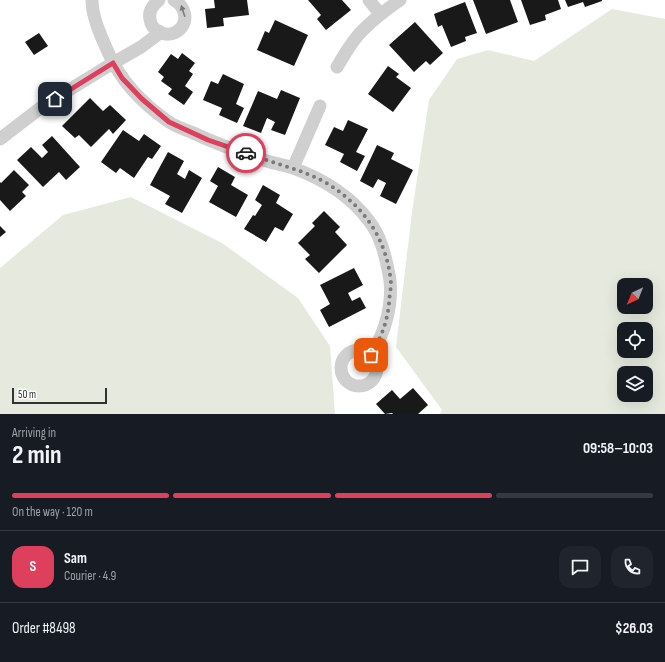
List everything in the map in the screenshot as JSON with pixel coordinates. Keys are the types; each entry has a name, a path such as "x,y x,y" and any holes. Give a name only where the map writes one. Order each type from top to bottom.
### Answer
{"street":[{"path":"92,0 92,7 102,39 122,78 142,99 169,122 208,140 266,161 293,168 328,183 351,200 370,222 384,249 391,284 387,320 375,348 370,354"},
{"path":"159,0 154,4 150,11 149,18 151,24 163,34 174,33 181,27 185,19 184,11 180,3 174,0"},
{"path":"369,0 380,14"},
{"path":"337,67 348,49 362,31 380,14 400,0"},
{"path":"0,139 43,106 141,47 157,35 158,31"},
{"path":"293,168 320,106"}],"shaded area":[{"path":"612,9 665,19 665,414 440,414 442,410 396,347 412,212 429,100 457,59 488,50 534,61"},
{"path":"131,197 222,243 298,298 330,346 335,414 0,414 0,268 63,215"}],"building":[{"path":"214,0 247,0 249,15 223,18 224,26 207,28 205,9 215,8"},
{"path":"308,0 342,0 351,10 326,30 317,19 321,15"},
{"path":"473,0 510,0 518,22 486,34"},
{"path":"521,0 558,0 561,9 545,15 546,20 530,25"},
{"path":"565,0 602,1 585,7 583,2 568,7"},
{"path":"465,2 477,33 465,37 466,41 451,47 442,25 438,27 434,14"},
{"path":"275,20 308,35 294,66 257,50 265,31 269,33"},
{"path":"415,22 443,53 430,65 426,61 414,72 389,45"},
{"path":"39,33 48,46 34,55 25,42"},
{"path":"182,53 195,63 189,71 193,74 185,86 193,92 184,105 168,94 172,89 161,81 164,77 158,72 171,54 178,59"},
{"path":"388,66 399,74 396,77 411,88 393,112 368,94"},
{"path":"223,74 244,84 236,104 244,108 237,123 219,115 222,108 203,100 211,81 218,84"},
{"path":"281,90 300,98 285,135 271,130 275,122 267,118 261,133 243,126 258,91 277,99"},
{"path":"90,98 103,111 110,105 126,120 113,134 109,129 91,147 79,135 75,138 62,126"},
{"path":"348,120 368,129 356,152 365,156 357,171 340,162 344,154 325,145 334,127 343,131"},
{"path":"123,130 139,141 144,134 161,146 152,159 148,157 134,178 120,168 116,173 101,162"},
{"path":"52,136 80,167 66,180 59,172 43,187 17,160 31,147 42,158 48,152 42,145"},
{"path":"377,145 394,153 391,159 413,170 396,204 380,196 386,183 378,179 373,188 360,181"},
{"path":"168,152 184,161 177,174 185,179 189,170 202,178 182,213 165,204 170,196 150,185"},
{"path":"218,167 235,177 231,185 248,195 236,217 209,202 218,186 210,181"},
{"path":"14,170 29,185 22,192 26,196 10,211 0,200 0,182 1,183"},
{"path":"263,185 280,195 276,203 293,214 283,231 275,227 266,242 244,229 262,205 255,200"},
{"path":"324,211 340,227 335,232 347,245 319,273 305,259 310,255 298,243 315,226 312,223"},
{"path":"0,226 6,232 0,237"},
{"path":"354,268 363,285 348,293 352,301 360,297 366,308 329,327 320,310 330,304 320,285"},
{"path":"413,388 428,405 418,414 385,414 376,404 392,390 400,399"}],"way so far":[{"path":"246,153 266,161 293,168 328,183 351,200 370,222 384,249 391,284 387,320 375,348 370,354 371,355"}],"route":[{"path":"55,99 113,63 122,78 142,99 169,122 208,140 246,153"}]}
